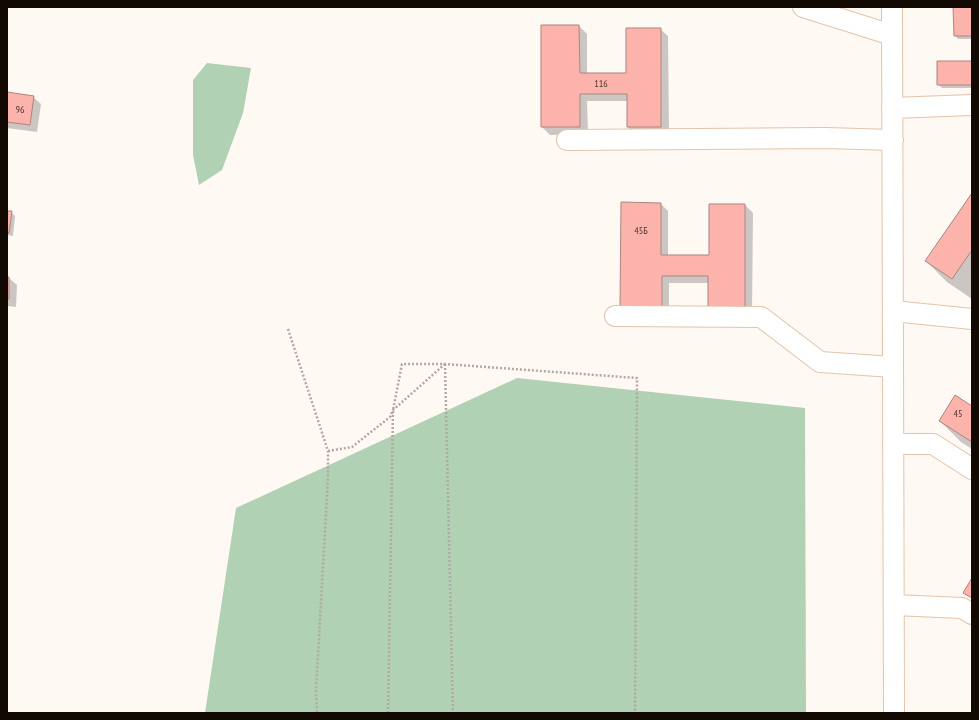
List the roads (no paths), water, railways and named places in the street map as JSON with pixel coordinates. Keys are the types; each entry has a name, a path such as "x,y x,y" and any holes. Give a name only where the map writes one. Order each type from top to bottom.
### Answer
{"street":[{"path":"803,7 892,35"},
{"path":"892,7 894,713"},
{"path":"892,108 972,105"},
{"path":"567,140 826,138 893,140"},
{"path":"893,311 972,319"},
{"path":"615,316 761,318 820,362 893,367"},
{"path":"893,444 933,444 972,469"},
{"path":"894,605 962,608 972,614"}]}
